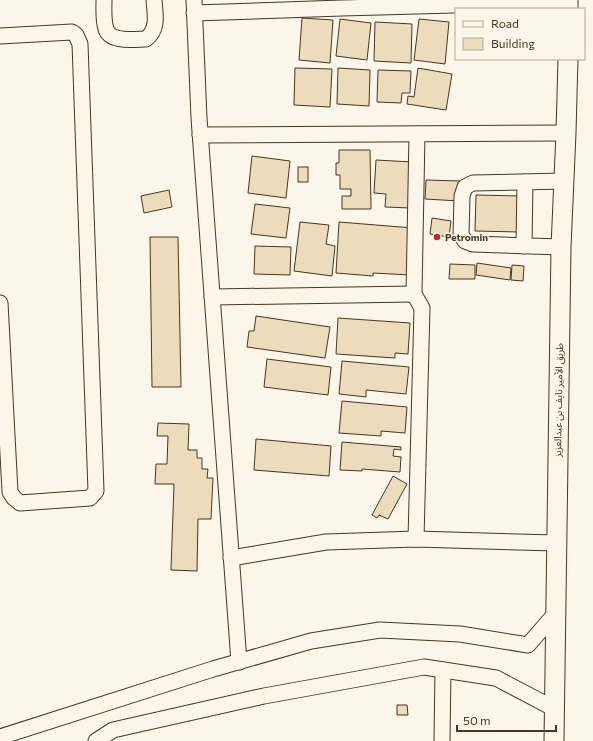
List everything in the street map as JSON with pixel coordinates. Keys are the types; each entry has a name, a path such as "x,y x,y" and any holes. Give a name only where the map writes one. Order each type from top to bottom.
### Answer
{"main road":[{"name":"طريق الأمير نايف بن عبدالعزيز","path":"554,741 553,708 561,247 568,60"}],"street":[{"path":"104,0 106,29 117,39 146,39 149,36 156,24 154,0"},
{"path":"239,662 200,135 194,7 427,3 568,4"},
{"path":"0,36 72,32 76,35 80,44 96,491 90,498 20,503 12,495 10,484 0,303"},
{"path":"200,135 566,133"},
{"path":"416,538 422,308 414,294 417,134"},
{"path":"561,247 473,244 466,241 461,235 462,196 465,187 473,183 564,181"},
{"path":"524,246 525,182"},
{"path":"212,297 414,294"},
{"path":"232,558 326,542 416,538 556,543"},
{"path":"0,736 23,735 239,662 311,641 380,630 460,634 528,645 555,614"},
{"path":"96,741 113,730 264,696 424,668 496,678 553,708"},
{"path":"442,741 443,670"}],"building":[{"path":"302,18 333,20 330,63 299,60"},
{"path":"340,19 371,23 367,60 336,56"},
{"path":"419,19 449,22 445,64 414,60"},
{"path":"375,22 412,24 411,63 374,61"},
{"path":"295,68 332,69 330,107 294,105"},
{"path":"338,68 370,70 369,106 337,104"},
{"path":"418,68 452,74 446,110 407,104 408,96 414,97"},
{"path":"378,70 411,71 410,93 402,93 401,103 377,102"},
{"path":"339,150 370,150 371,209 342,209 342,196 351,196 351,189 340,189 340,175 336,175 336,163 339,163"},
{"path":"252,156 290,161 286,198 248,193"},
{"path":"376,160 412,162 410,208 385,207 386,194 374,193"},
{"path":"298,167 308,167 308,182 298,182"},
{"path":"426,180 460,181 459,201 425,199"},
{"path":"169,190 172,207 144,213 141,196"},
{"path":"476,195 520,196 519,232 475,231"},
{"path":"255,204 290,208 286,238 251,234"},
{"path":"432,218 451,221 449,237 430,234"},
{"path":"300,222 329,225 326,244 335,246 332,276 294,271"},
{"path":"339,222 413,228 410,275 373,273 373,276 336,273"},
{"path":"150,237 178,237 181,387 152,387"},
{"path":"255,246 291,247 290,275 254,274"},
{"path":"477,263 511,268 510,280 476,275"},
{"path":"450,264 475,265 475,279 449,279"},
{"path":"512,265 524,266 523,281 511,280"},
{"path":"256,316 330,327 325,358 247,347 249,331 254,331"},
{"path":"338,318 410,323 408,354 395,353 395,358 336,354"},
{"path":"267,359 331,367 328,395 264,387"},
{"path":"342,361 409,367 406,394 366,390 366,397 339,394"},
{"path":"342,401 407,407 405,433 381,431 381,436 339,433"},
{"path":"158,423 189,424 188,450 197,450 197,458 202,458 202,469 208,469 207,478 213,478 211,519 198,519 197,571 171,570 174,484 155,484 156,464 167,464 168,436 157,436"},
{"path":"256,439 331,446 329,476 254,470"},
{"path":"342,442 401,447 401,450 394,449 393,456 401,457 400,472 362,469 362,471 340,470"},
{"path":"393,476 407,484 388,519 379,515 377,518 372,515"},
{"path":"397,705 407,705 408,715 397,715"}],"place":[{"name":"Petromin","path":"437,237"}]}
